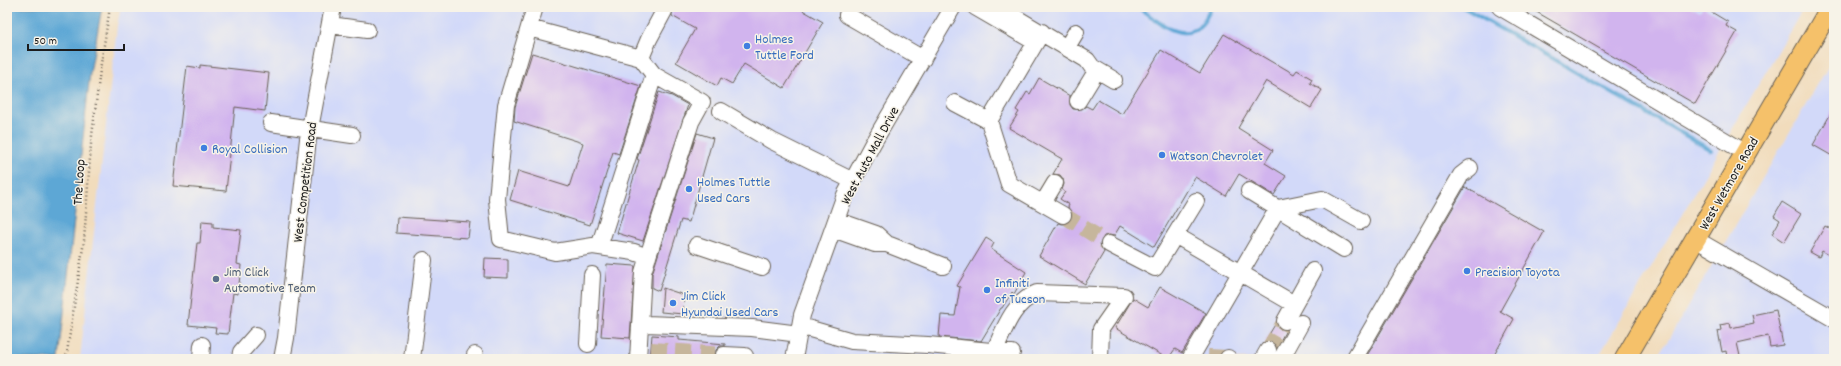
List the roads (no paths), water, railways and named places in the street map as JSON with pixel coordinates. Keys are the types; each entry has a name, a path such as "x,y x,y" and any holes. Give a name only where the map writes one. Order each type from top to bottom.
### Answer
{"main road":[{"name":"West Wetmore Road","path":"1625,359 1831,7"}],"street":[{"name":"West Competition Road","path":"282,359 310,130 333,7"},
{"path":"535,7 506,105 497,200 501,239 555,252 593,246 634,252 648,257"},
{"name":"West Auto Mall Drive","path":"794,359 802,315 845,195 873,143 953,7"},
{"path":"975,7 1006,25 1067,47 1090,66 1114,80"},
{"path":"998,7 1038,37"},
{"path":"1500,7 1746,153"},
{"path":"641,58 664,11"},
{"path":"847,15 923,58"},
{"path":"330,25 367,30"},
{"path":"1006,25 1021,40 1025,49 1024,59"},
{"path":"529,28 641,58 654,75 702,102 691,122 643,272 642,353"},
{"path":"1067,47 1076,32"},
{"path":"989,121 1038,37"},
{"path":"1078,101 1090,66"},
{"path":"599,247 654,75"},
{"path":"955,103 989,121 1009,184 1063,215"},
{"path":"721,111 772,141 853,181"},
{"path":"271,123 310,130 352,135"},
{"path":"1354,359 1461,175 1470,168"},
{"path":"1043,203 1055,183"},
{"path":"1249,191 1344,249"},
{"path":"1197,357 1240,272 1278,208 1322,199 1360,221"},
{"path":"1109,244 1155,268 1196,202"},
{"path":"835,224 876,234 887,244 944,266"},
{"path":"1175,235 1294,304"},
{"path":"1695,239 1834,319"},
{"path":"696,245 762,267"},
{"path":"412,359 424,260"},
{"path":"1285,321 1313,271"},
{"path":"588,344 592,275"},
{"path":"994,352 1010,318 1017,307 1029,296 1037,293 1124,296 1101,329 1100,359"},
{"path":"1281,359 1301,323"},
{"path":"643,325 800,330 852,341 928,345 1012,353"},
{"path":"240,359 241,352 256,335"},
{"path":"724,355 745,356"}],"water":[{"path":"7,7 102,7 90,73 59,359 7,359"}],"waterway":[{"path":"1138,7 1168,27 1178,31 1187,32 1196,29 1204,21 1211,7"},
{"path":"1463,7 1711,150"}],"tunnel":[{"path":"1063,215 1109,244"},
{"path":"1268,350 1285,321"},
{"path":"651,350 724,355"},
{"path":"1208,357 1228,358"}],"place":[{"name":"Holmes Tuttle Ford","path":"747,46"},
{"name":"Royal Collision","path":"204,148"},
{"name":"Watson Chevrolet","path":"1162,155"},
{"name":"Holmes Tuttle Used Cars","path":"689,189"},
{"name":"Precision Toyota","path":"1467,271"},
{"name":"Jim Click Automotive Team","path":"216,279"},
{"name":"Infiniti of Tucson","path":"987,290"},
{"name":"Jim Click Hyundai Used Cars","path":"673,303"}]}
